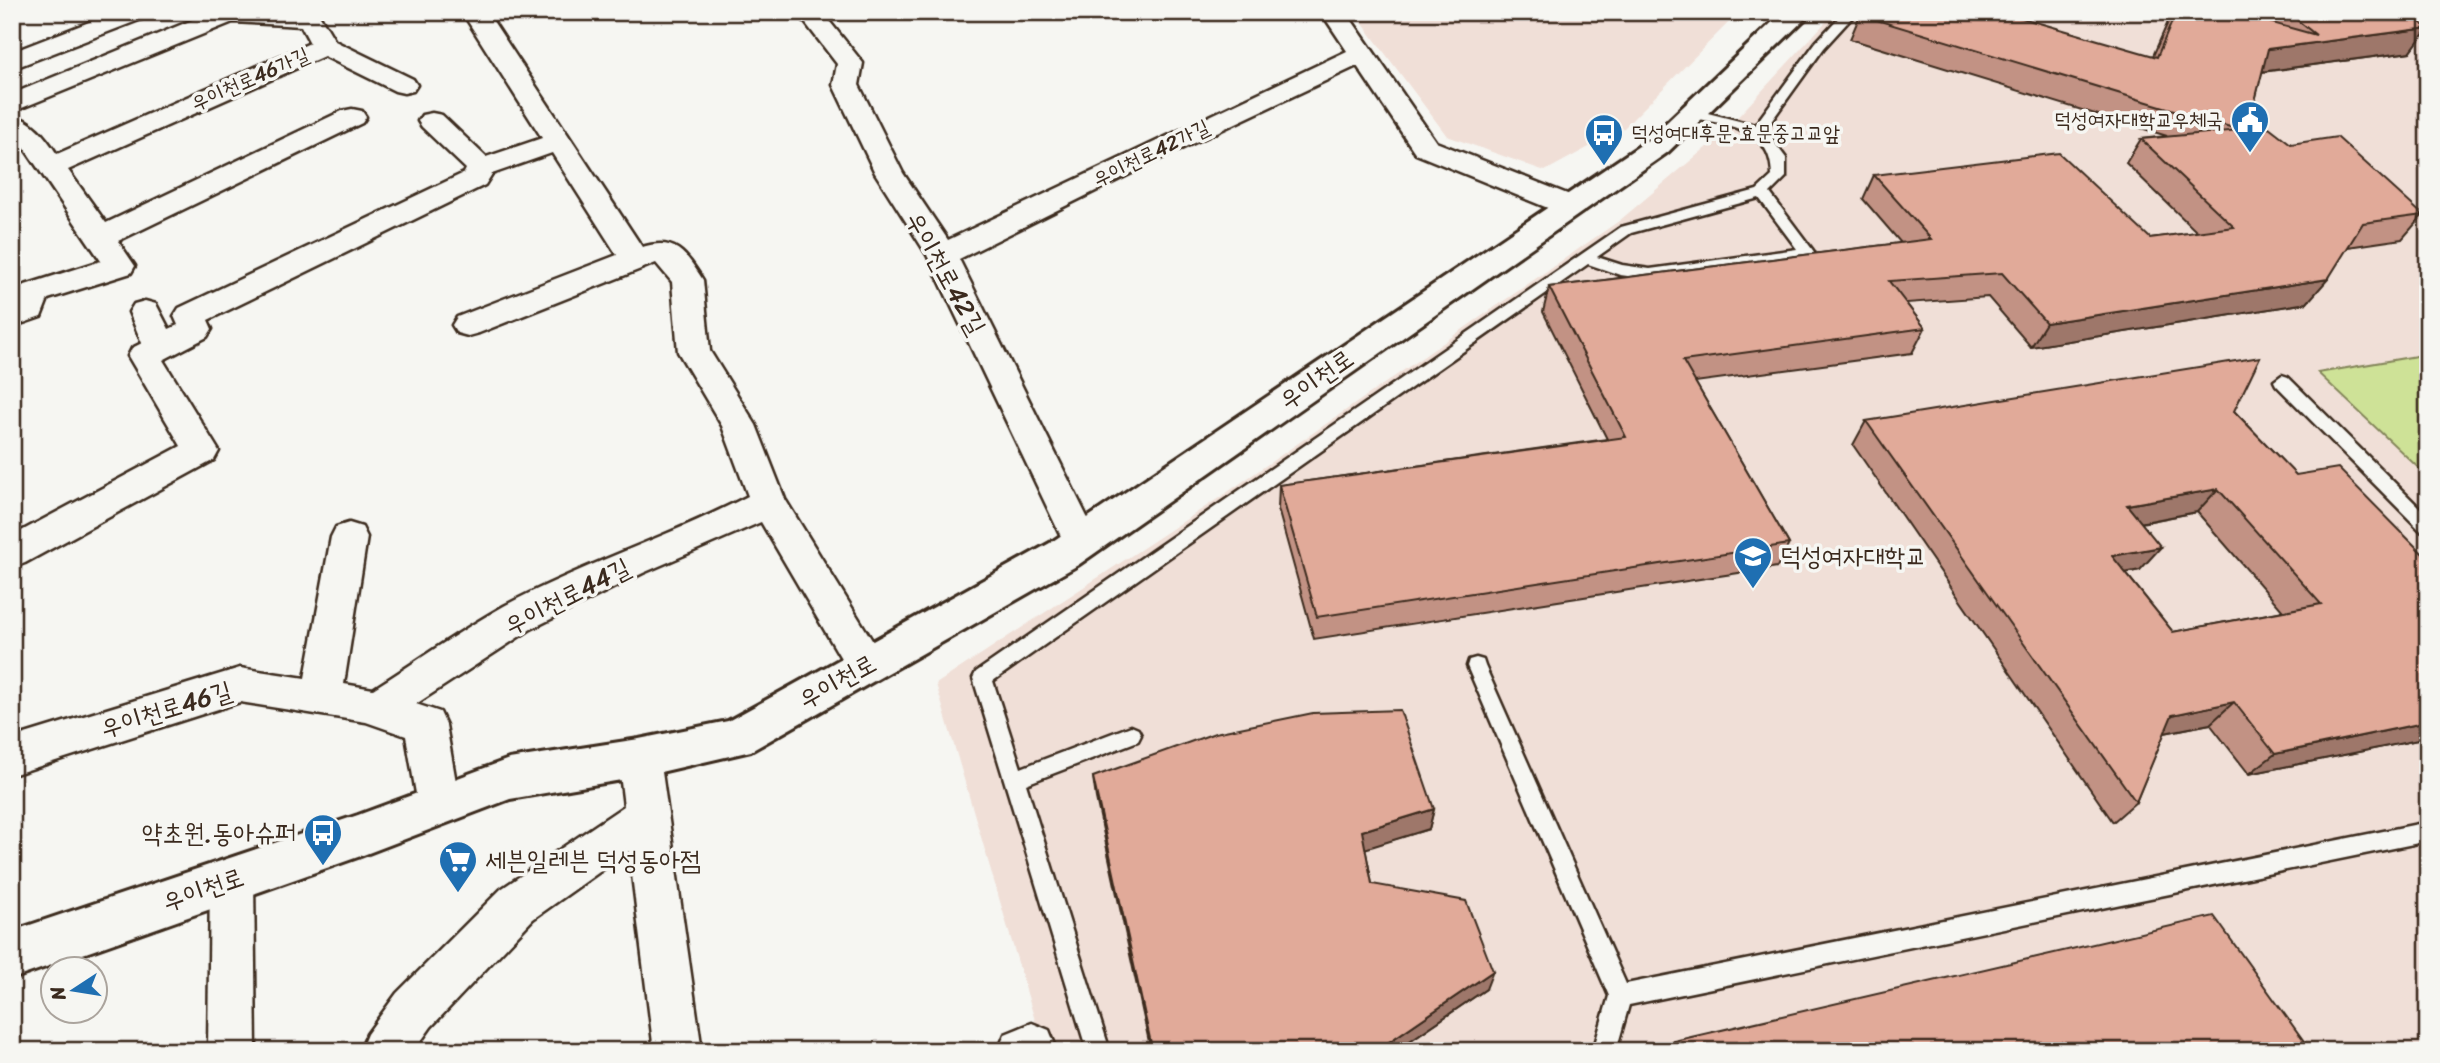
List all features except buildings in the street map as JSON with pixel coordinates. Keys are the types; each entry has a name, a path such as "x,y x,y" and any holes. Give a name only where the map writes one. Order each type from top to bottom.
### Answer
{"street":[{"path":"12,61 138,12"},
{"path":"474,12 556,142 635,259"},
{"name":"우이천로42길","path":"809,12 850,64 846,85 889,173 942,255 1081,541"},
{"path":"1333,12 1426,148 1570,206"},
{"name":"우이천로","path":"12,955 509,779 639,758 736,738 1081,541 1658,146 1798,12"},
{"name":"우이천로46가길","path":"12,104 230,14 319,16 325,46 50,167"},
{"path":"325,46 404,85"},
{"name":"우이천로42가길","path":"942,255 1154,151 1362,54"},
{"path":"100,238 352,117"},
{"path":"432,121 481,168"},
{"path":"12,123 30,136 120,266 33,293 30,309 12,316"},
{"path":"12,553 202,451 144,356 197,329 190,316 475,179 481,168 556,142"},
{"path":"468,325 635,259 662,251 687,280 694,352 739,425 768,502 866,665"},
{"path":"145,312 160,347"},
{"name":"우이천로44길","path":"376,708 517,618 630,563 726,524 768,502"},
{"path":"322,698 349,537"},
{"name":"우이천로46길","path":"12,757 240,685 376,708 425,725 439,805"},
{"path":"639,758 678,1051"},
{"path":"384,1051 414,1010 517,904 646,816"},
{"path":"232,879 232,1051"}],"lane":[{"path":"1758,130 1820,45 1851,12"},
{"path":"1099,1051 983,678 1626,230 1762,194 1779,177 1779,158 1758,130 1692,113"},
{"path":"1586,258 1620,270 1650,274 1807,252 1762,194"},
{"path":"2282,381 2428,527"},
{"path":"1476,666 1620,996 1604,1051"},
{"path":"1014,780 1130,735"},
{"path":"1620,996 2428,831"}],"shaded area":[{"path":"1354,12 1739,12 1624,128 1545,171 1447,136"},
{"name":"덕성여자대학교","path":"1835,12 2428,12 2428,1051 1044,1051 936,684 1222,496 1619,221 1721,135"}],"green space":[{"path":"2428,354 2428,477 2318,373"}],"place":[{"name":"덕성여자대학교우체국","path":"2250,154"},
{"name":"덕성여대후문.효문중고교앞","path":"1604,167"},
{"name":"덕성여자대학교","path":"1753,590"},
{"name":"약초원.동아슈퍼","path":"323,867"},
{"name":"세븐일레븐 덕성동아점","path":"458,894"}]}
